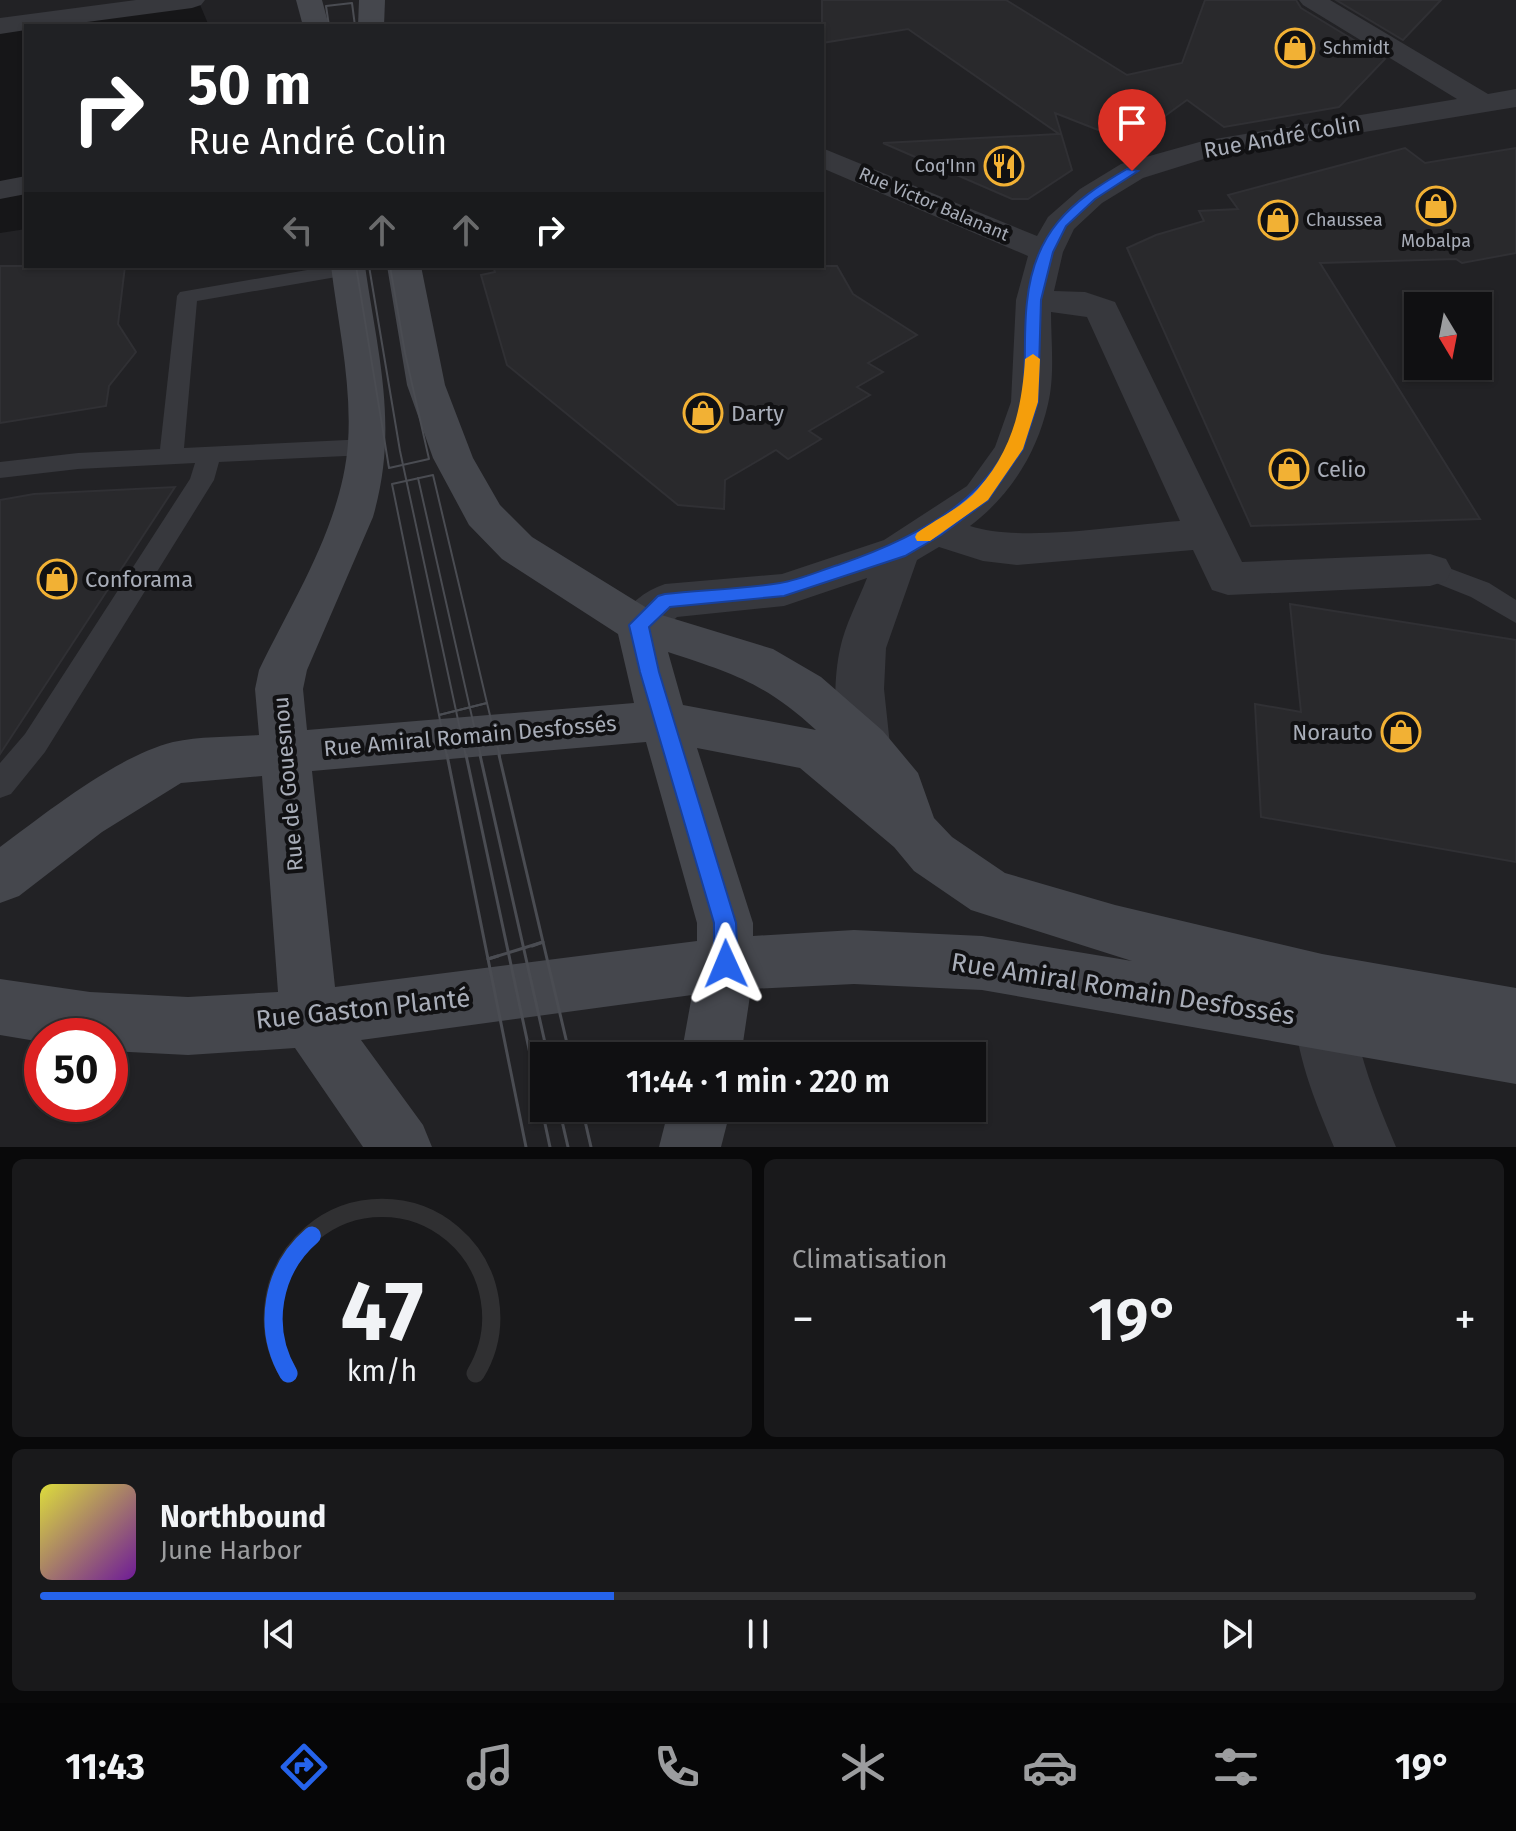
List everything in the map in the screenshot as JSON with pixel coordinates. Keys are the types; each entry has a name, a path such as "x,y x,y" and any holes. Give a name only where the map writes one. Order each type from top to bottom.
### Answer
{"main road":[{"path":"309,0 315,24"},
{"path":"371,24 372,0"},
{"name":"Rue de Gouesnou","path":"309,1019 280,680 347,528 358,497 367,447 366,406 348,268"},
{"path":"404,268 426,385 453,458 484,515 517,548 639,625 664,722 725,923 726,964 713,1042"},
{"name":"Rue Amiral Romain Desfossés","path":"639,625 770,669 804,690 865,745 900,788 913,831"},
{"name":"Rue Amiral Romain Desfossés","path":"284,752 619,723 664,722 814,750 913,831 933,854 990,893 1323,1000 1516,1054"},
{"path":"0,879 89,811 138,779 174,763 284,752"},
{"name":"Rue Amiral Romain Desfossés","path":"726,964 854,957 982,963 1323,1000 1516,1016"},
{"name":"Rue Gaston Planté","path":"0,1007 90,1021 155,1026 309,1019 726,964"},
{"path":"309,1019 401,1147"},
{"path":"690,1147 696,1122"}],"street":[{"path":"0,26 192,0"},
{"path":"1312,0 1499,100"},
{"name":"Rue André Colin","path":"639,625 665,601 784,590 917,541 982,496 1014,449 1030,402 1034,300 1046,252 1060,224 1091,196 1132,171 1203,150 1499,100"},
{"name":"Rue Victor Balanant","path":"824,158 1046,252"},
{"path":"0,190 24,185"},
{"path":"1034,300 1085,303 1102,310 1228,579 1430,570"},
{"path":"865,745 860,689 863,648 917,541 1017,549 1206,534"},
{"path":"1323,1000 1329,1051 1343,1096 1365,1147"}],"lane":[{"path":"171,456 187,296 348,268"},
{"path":"0,470 78,461 367,447"},
{"path":"0,785 35,743 202,480 209,454"},
{"path":"1430,570 1480,590 1516,613"}],"shaded area":[{"path":"0,0 169,0 0,18"},
{"path":"198,0 1516,0 1516,1147 0,1147 0,233 24,229 24,268 824,268 824,24 208,24"}],"building":[{"path":"822,0 1006,0 1127,75 1182,63 1205,0 1296,0 1301,8 1385,59 1339,107 1224,127 1187,100 1129,142 1055,113 1072,170 1028,199 1012,199 883,143 1059,134 908,29 824,43"},
{"path":"1336,0 1441,0 1403,40"},
{"path":"1405,148 1425,163 1516,148 1516,253 1462,263 1456,259 1320,263 1480,519 1251,526 1127,248 1156,235 1204,221 1199,211 1238,209 1228,195"},
{"path":"0,266 125,268 118,324 136,352 109,386 106,406 0,423"},
{"name":"Darty","path":"837,266 853,294 917,335 868,363 883,372 857,387 870,395 809,431 821,439 788,459 776,450 725,480 724,509 678,505 507,365 481,275 495,272 494,268"},
{"name":"Conforama","path":"175,487 0,754 0,500 34,494"},
{"name":"Norauto","path":"1290,604 1516,640 1516,862 1261,817 1255,704 1301,712"}],"tram line":[{"path":"329,24 326,6 352,3 355,24"},
{"path":"356,268 389,468 403,465"},
{"path":"369,268 403,465"},
{"path":"390,268 405,353 429,459 403,465"},
{"path":"403,465 406,481"},
{"path":"418,478 433,475 487,703"},
{"path":"406,481 418,478"},
{"path":"418,478 470,707"},
{"path":"406,481 456,711"},
{"path":"406,481 392,484 439,715"},
{"path":"470,707 487,703"},
{"path":"487,703 500,757"},
{"path":"456,711 470,707"},
{"path":"470,707 481,757"},
{"path":"439,715 456,711"},
{"path":"456,711 466,757"},
{"path":"439,715 447,757"},
{"path":"447,755 488,959"},
{"path":"466,755 508,953"},
{"path":"480,755 524,948"},
{"path":"499,755 543,942"},
{"path":"524,948 543,942"},
{"path":"532,946 543,942"},
{"path":"543,942 567,1042"},
{"path":"508,953 524,948"},
{"path":"524,948 545,1042"},
{"path":"488,959 508,953"},
{"path":"508,953 550,1147"},
{"path":"488,959 498,956"},
{"path":"488,959 526,1147"},
{"path":"562,1122 568,1147"},
{"path":"585,1122 591,1147"}],"slow traffic":[{"path":"924,537 982,496 1014,449 1030,402 1033,359"}],"place":[{"name":"Schmidt","path":"1295,48"},
{"name":"Coq'Inn","path":"1004,166"},
{"name":"Mobalpa","path":"1436,206"},
{"name":"Chaussea","path":"1278,220"},
{"name":"Darty","path":"703,413"},
{"name":"Celio","path":"1289,469"},
{"name":"Conforama","path":"57,579"},
{"name":"Norauto","path":"1401,732"}],"route":[{"path":"726,964 725,923 649,672 639,625 665,601 784,590 899,551 982,496 1014,449 1030,402 1034,300 1046,252 1060,224 1091,196 1132,171"}]}
